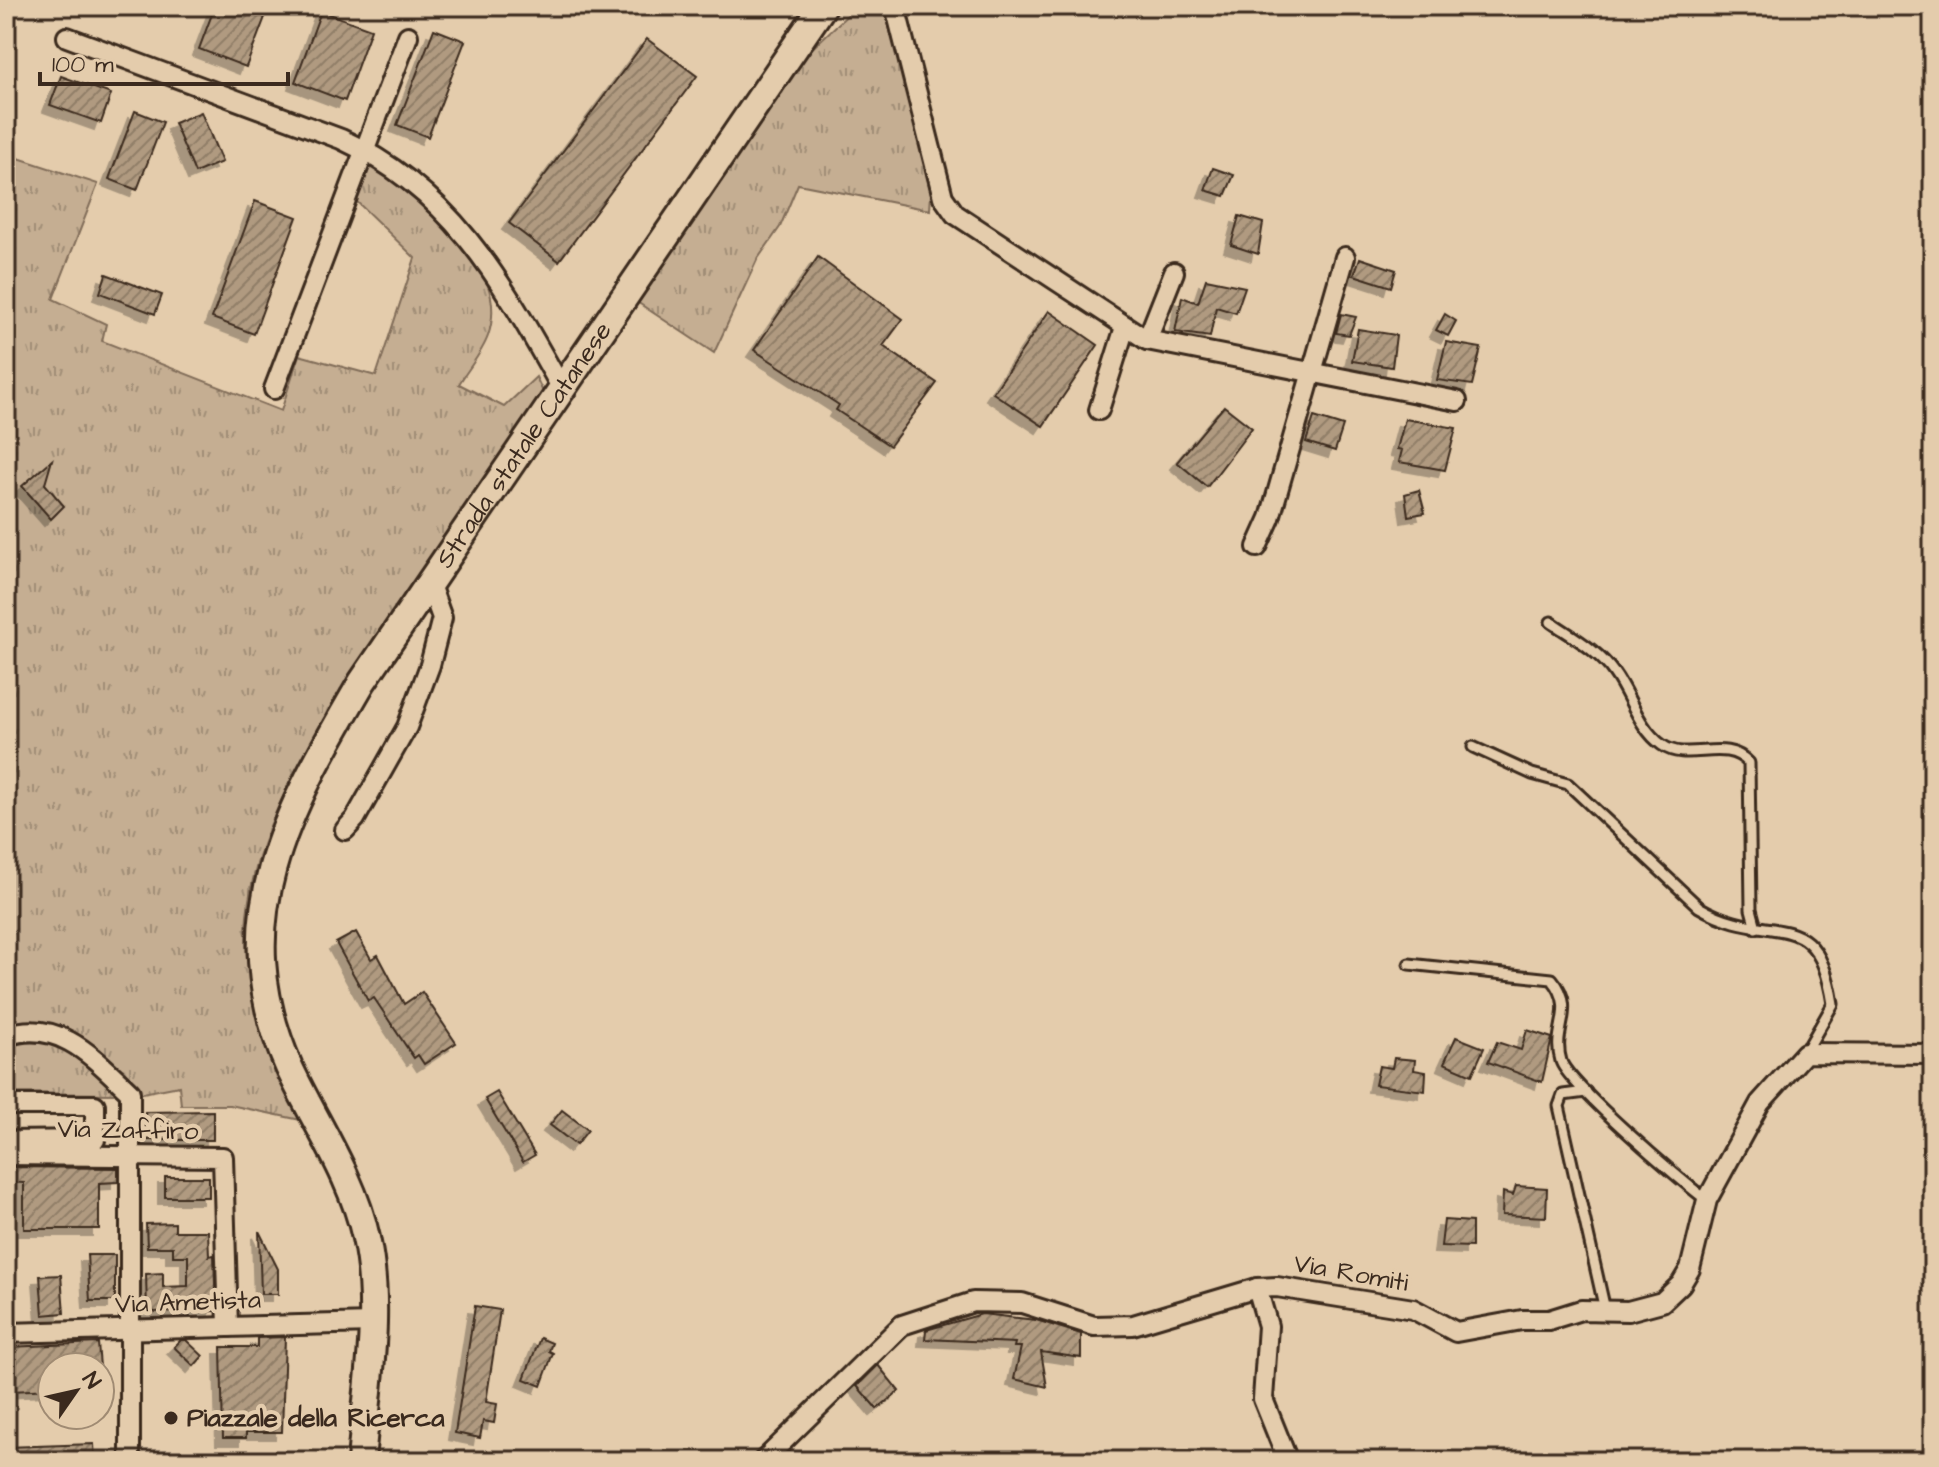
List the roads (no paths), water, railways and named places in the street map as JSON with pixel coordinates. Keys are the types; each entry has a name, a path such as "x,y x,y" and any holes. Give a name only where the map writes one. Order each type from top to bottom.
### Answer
{"main road":[{"name":"Strada statale Catanese","path":"361,1461 372,1323 371,1268 358,1210 289,1066 266,998 261,966 264,901 279,839 309,772 362,682 823,6"}],"street":[{"path":"895,6 947,205 1147,340 1457,401"},
{"path":"274,389 408,36"},
{"path":"67,37 382,157 471,241 496,272 561,387"},
{"path":"1257,547 1270,518 1345,257"},
{"path":"1147,340 1174,272"},
{"path":"1099,410 1125,327"},
{"path":"345,830 355,819 407,727 430,665 442,618 429,582"},
{"path":"6,1036 44,1032 69,1039 130,1092 130,1461"},
{"path":"1805,1053 1933,1054"},
{"name":"Via Romiti","path":"763,1461 902,1325 973,1302 1022,1303 1094,1326 1115,1327 1257,1288 1277,1287 1413,1309 1456,1332 1522,1320 1549,1320 1581,1310 1628,1311 1662,1302 1681,1284 1698,1247 1707,1200 1760,1103 1805,1053"},
{"path":"6,1105 95,1105 95,1140 6,1141"},
{"name":"Via Zaffiro","path":"6,1155 223,1157 228,1327"},
{"path":"1257,1288 1268,1326 1263,1399 1288,1461"},
{"name":"Via Ametista","path":"6,1333 372,1323"}],"lane":[{"path":"1551,622 1612,669 1646,728 1664,747 1674,751 1729,750 1749,763 1751,909 1756,928"},
{"path":"1473,747 1532,774 1568,784 1699,907 1735,925 1793,933 1808,940 1819,951 1833,1004 1805,1053"},
{"path":"1409,964 1552,979 1565,999 1560,1058 1586,1092 1707,1200"},
{"path":"1586,1092 1563,1095 1559,1106 1605,1310"}],"place":[{"name":"Piazzale della Ricerca","path":"171,1418"}]}
